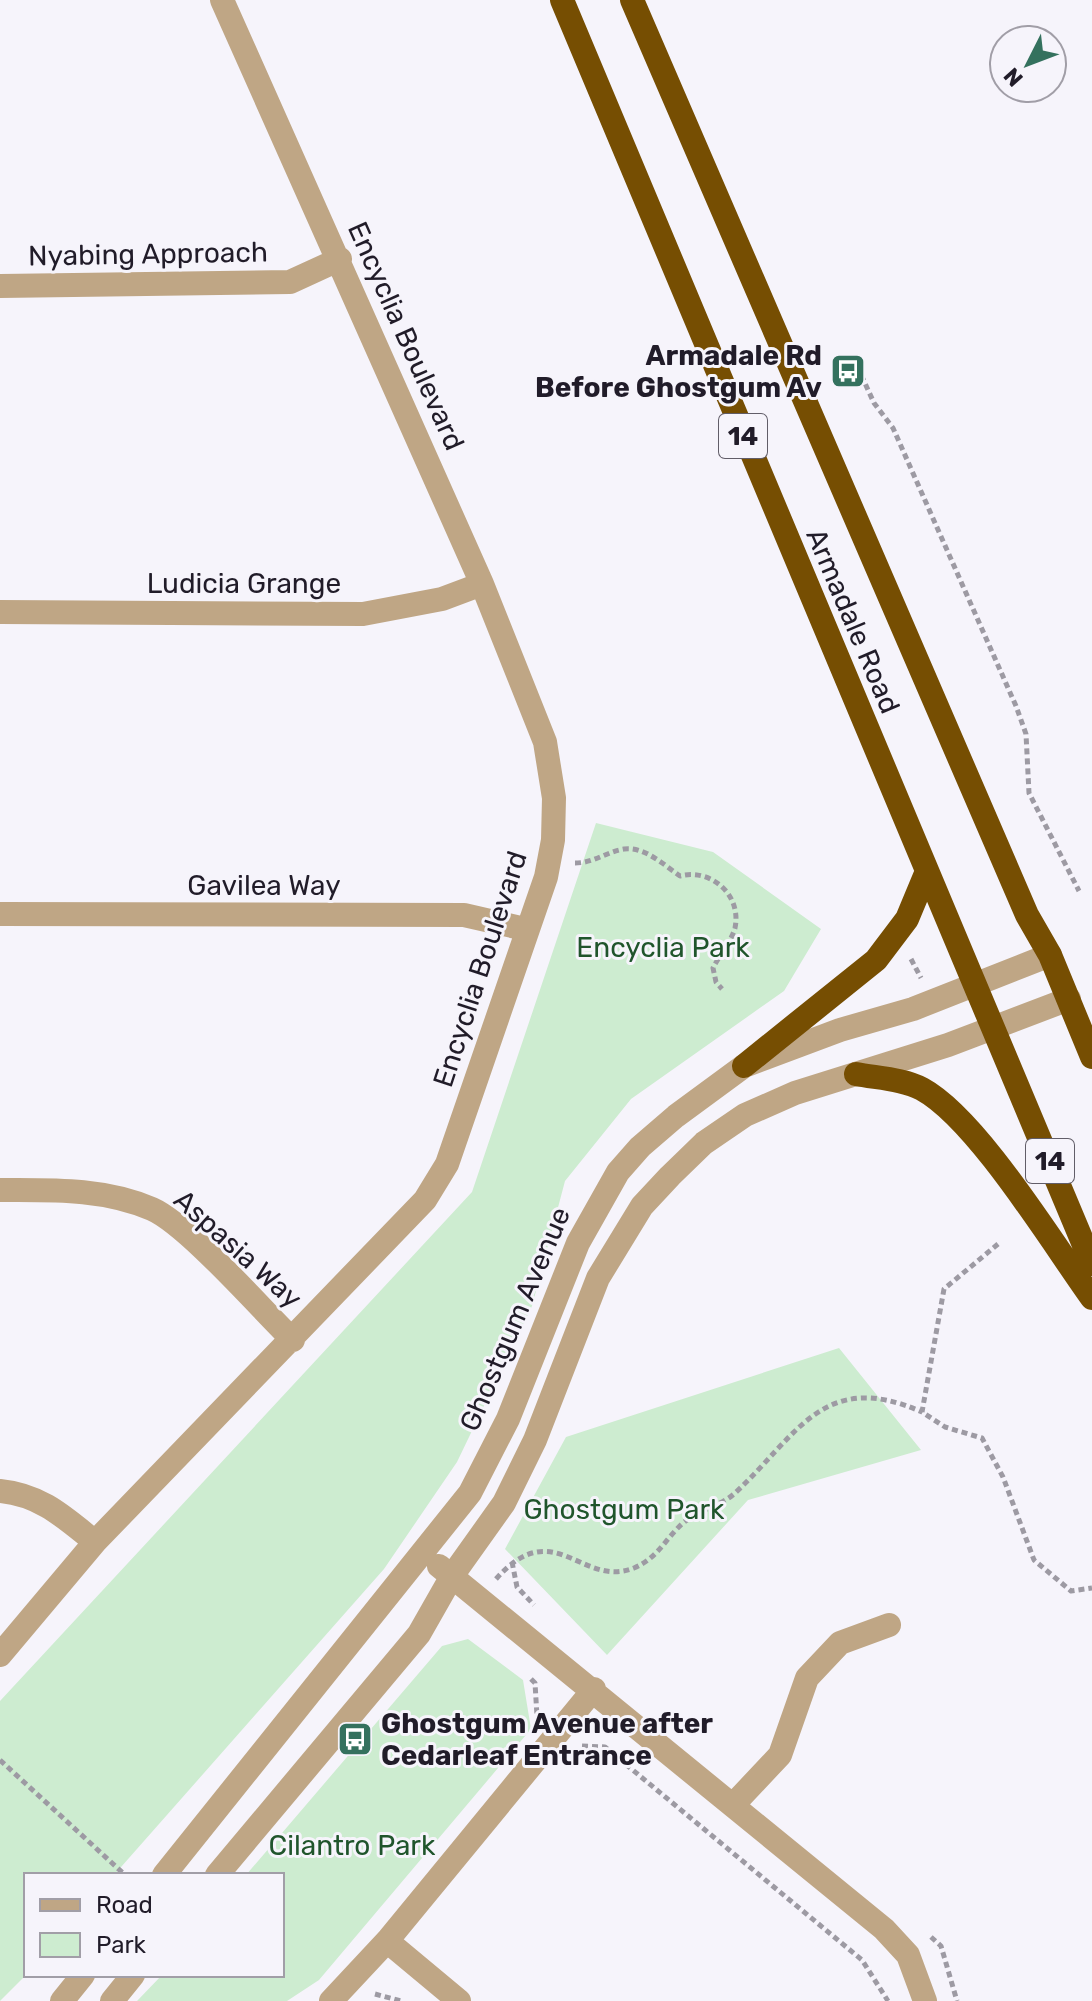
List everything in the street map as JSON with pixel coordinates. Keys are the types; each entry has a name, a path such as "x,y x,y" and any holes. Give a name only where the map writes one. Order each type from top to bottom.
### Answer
{"highway":[{"name":"Armadale Road","path":"562,0 927,871 977,983 1092,1264"},
{"name":"Armadale Road","path":"632,0 1027,915 1050,955 1092,1057"},
{"path":"744,1066 876,960 907,919 927,871"},
{"path":"856,1074 919,1087 947,1105 1015,1190 1092,1298"}],"street":[{"name":"Encyclia Boulevard","path":"0,1655 95,1542 408,1219 447,1164 525,929 546,877 553,840 554,798 545,742 482,584 340,259 222,0"},
{"name":"Nyabing Approach","path":"0,286 290,282 340,259"},
{"name":"Ludicia Grange","path":"0,612 363,614 442,599 482,584"},
{"name":"Gavilea Way","path":"0,914 464,915 525,929"},
{"name":"Ghostgum Avenue","path":"166,1873 425,1554 470,1493 502,1431 578,1243 618,1172 676,1116 744,1066 1050,955"},
{"path":"219,1873 419,1634 452,1576 504,1503 535,1440 598,1278 642,1206 704,1143 745,1115 795,1093 995,1027 1069,999"},
{"name":"Aspasia Way","path":"0,1190 113,1196 155,1210 181,1230 293,1340"},
{"path":"0,1491 26,1494 57,1512 95,1542"},
{"path":"425,1554 884,1929 908,1955 925,2001"},
{"path":"733,1805 780,1755 807,1678 840,1643 889,1625"},
{"path":"331,2001 387,1941 594,1689"},
{"path":"387,1941 459,2001"},
{"path":"62,2001 81,1977"},
{"path":"112,2001 131,1977"}],"path":[{"path":"853,357 874,403 893,428 1016,706 1026,734 1029,793 1079,891"},
{"path":"566,863 591,863 625,848 645,852 680,876 696,871 715,880 735,906 735,929 713,968 722,989"},
{"path":"922,1412 944,1289 998,1244"},
{"path":"512,1561 551,1552 567,1554 596,1570 631,1569 649,1561 685,1521 732,1497 783,1440 822,1409 855,1398 876,1397 896,1400 945,1427 982,1438 1003,1477 1034,1560 1071,1591 1092,1588"},
{"path":"524,1674 535,1683 537,1717 571,1746 605,1747 862,1960 888,2001"},
{"path":"572,1758 582,1746"},
{"path":"0,1760 123,1873"},
{"path":"365,2001 371,1994 391,1995 401,2001"}],"green space":[{"name":"Encyclia Park","path":"596,823 713,852 821,929 784,991 631,1099 565,1181 532,1306 457,1462 384,1569 116,1873 24,1873 24,1977 0,2001 0,1701 472,1192"},
{"name":"Ghostgum Park","path":"839,1348 921,1450 748,1500 607,1655 505,1549 566,1437"},
{"name":"Cilantro Park","path":"468,1639 523,1680 531,1729 319,1980 287,2001 137,2001 160,1977 284,1977 284,1873 248,1873 442,1646"}],"place":[{"name":"Armadale Rd Before Ghostgum Av","path":"848,371"},
{"name":"Ghostgum Avenue after Cedarleaf Entrance","path":"355,1739"}]}
